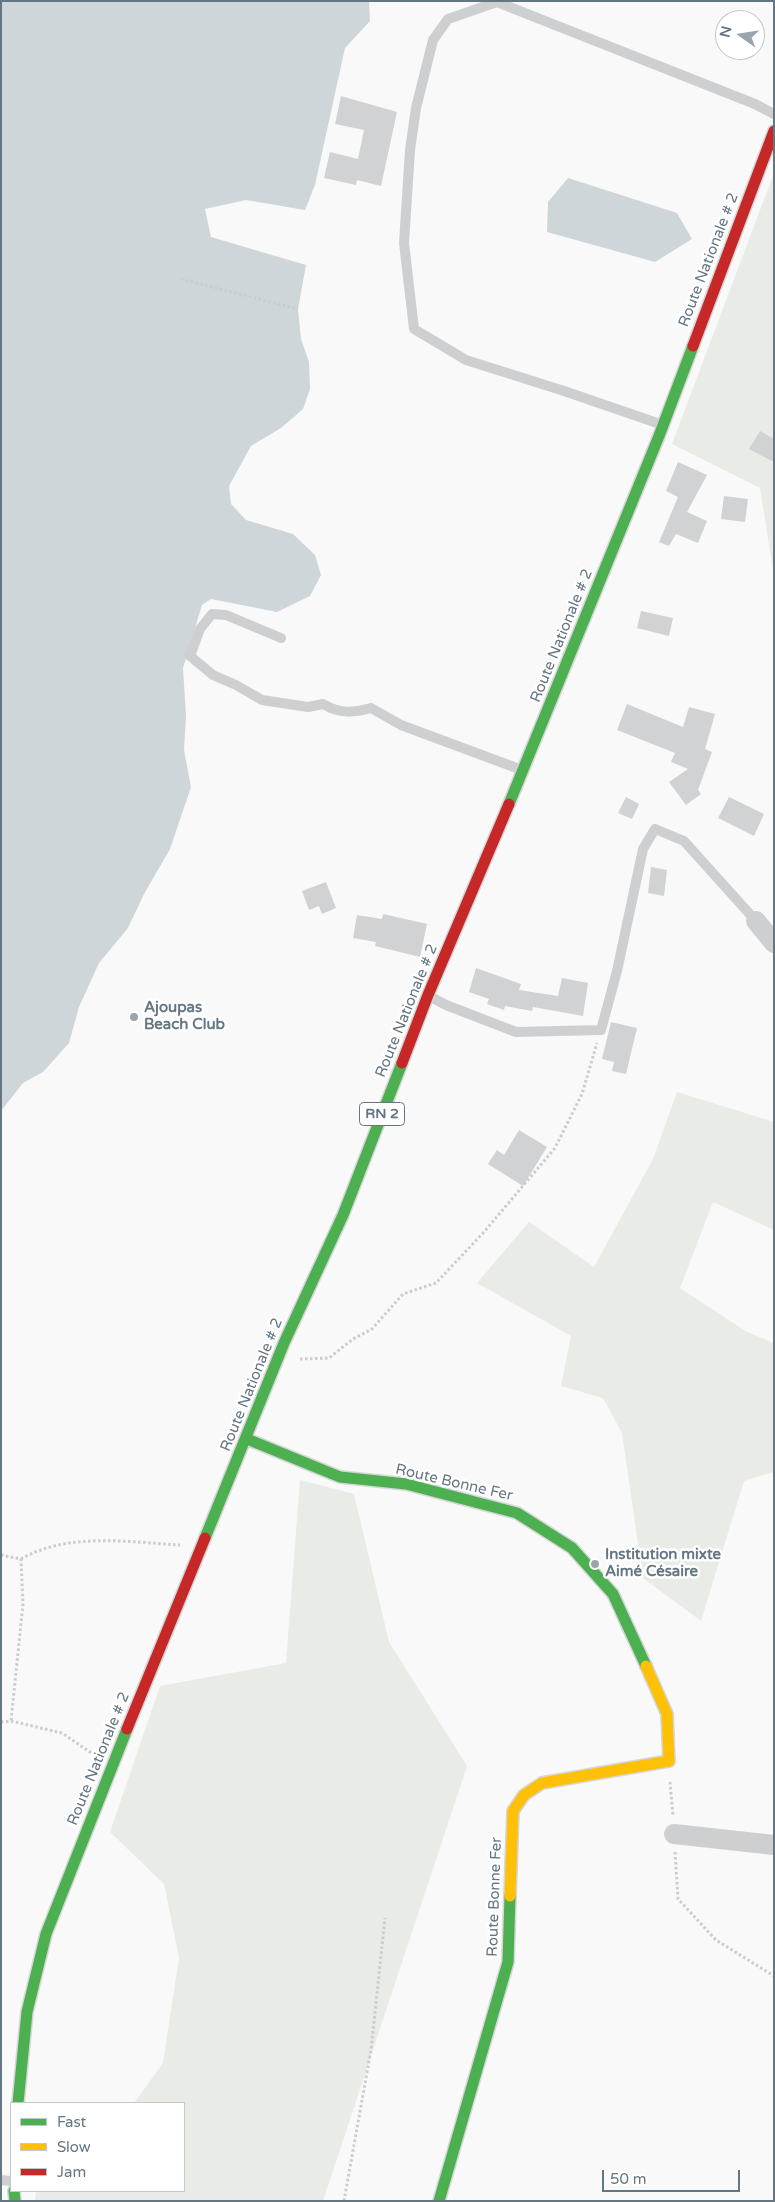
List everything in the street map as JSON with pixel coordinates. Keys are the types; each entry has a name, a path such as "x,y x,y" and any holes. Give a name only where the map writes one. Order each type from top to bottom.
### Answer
{"main road":[{"name":"Route Nationale # 2","path":"18,2102 26,2012 46,1934 111,1766 203,1547 277,1360 343,1214 428,996 523,770 663,425 774,131"},
{"name":"Route Bonne Fer","path":"247,1439 340,1477 406,1484 517,1513 572,1548 613,1594 667,1714 669,1761 542,1783 524,1795 513,1812 508,1962 439,2201"}],"street":[{"path":"756,921 774,943"},
{"path":"674,1834 774,1845"}],"lane":[{"path":"663,425 466,360 414,329 404,243 410,150 416,108 432,40 448,19 497,2 755,104 774,114"},
{"path":"281,638 226,615 212,614 200,629 190,656 213,675 236,685 262,700 308,707 323,704 336,711 354,712 371,708 401,725 523,770"},
{"path":"428,996 446,1005 516,1032 601,1030 617,971 643,849 655,829 684,842 756,921"}],"path":[{"path":"181,279 298,309"},
{"path":"277,1360 329,1358 353,1339 372,1329 403,1294 436,1283 484,1232 555,1148 582,1094 601,1030"},
{"path":"1,1555 21,1559 36,1550 103,1540 203,1547"},
{"path":"11,1721 23,1604 21,1559"},
{"path":"1,1722 11,1721 62,1733 111,1766"},
{"path":"669,1761 678,1899 716,1940 774,1976"},
{"path":"344,2201 371,2050 385,1918"}],"shaded area":[{"path":"1,1 369,1 370,21 345,48 315,185 305,210 246,200 205,209 211,237 306,265 298,309 301,339 309,362 310,389 303,409 281,428 251,446 229,486 231,504 246,520 293,534 315,555 321,575 310,596 277,612 211,599 202,605 183,668 186,716 184,750 191,787 170,849 144,894 128,928 99,963 79,1007 69,1043 43,1072 23,1083 1,1111"},
{"path":"774,173 774,576 760,488 672,444"},
{"path":"568,178 677,213 692,239 655,262 547,232 548,202"},
{"path":"677,1092 774,1122 774,1230 713,1202 680,1288 747,1332 774,1343 773,1472 744,1481 701,1621 643,1578 622,1433 603,1398 561,1386 571,1336 477,1283 529,1222 594,1267 653,1159"},
{"path":"300,1480 354,1494 389,1642 467,1766 323,2201 35,2201 36,2192 185,2192 185,2102 135,2102 163,2063 179,1958 164,1884 110,1832 160,1686 286,1663"}],"building":[{"path":"341,96 397,112 381,186 357,180 356,185 324,178 330,152 358,159 364,130 335,124"},
{"path":"760,431 774,439 774,462 749,449"},
{"path":"678,462 707,475 687,512 707,521 698,543 676,534 669,546 659,542 678,497 666,491"},
{"path":"724,496 748,499 745,522 721,519"},
{"path":"641,611 673,618 669,636 637,628"},
{"path":"627,704 683,727 689,707 715,714 705,749 712,752 698,790 701,794 686,805 669,782 688,769 671,762 675,753 617,730"},
{"path":"626,797 639,804 632,819 618,813"},
{"path":"729,797 764,814 754,836 718,818"},
{"path":"651,867 667,870 664,896 648,893"},
{"path":"326,882 336,908 322,914 319,906 309,910 302,891"},
{"path":"383,914 427,924 420,957 375,946 376,942 353,938 357,915 382,919"},
{"path":"476,968 521,984 519,990 558,996 562,978 588,983 583,1016 533,1007 532,1011 505,1006 504,1010 487,1004 489,999 469,992"},
{"path":"611,1022 637,1028 626,1074 612,1071 614,1062 602,1059"},
{"path":"519,1130 547,1147 523,1186 488,1164 497,1150 504,1155"}],"traffic: fast":[{"path":"509,804 659,436 693,346"},
{"path":"205,1538 284,1343 343,1215 402,1063"},
{"path":"247,1439 340,1477 406,1484 517,1513 572,1548 613,1594 646,1666"},
{"path":"18,2102 27,2012 46,1934 127,1729"},
{"path":"439,2201 508,1962 510,1896"},
{"path":"14,2192 15,2201"}],"traffic: slow":[{"path":"510,1896 513,1811 524,1795 542,1783 669,1761 667,1714 646,1666"}],"traffic: jam":[{"path":"693,346 774,131"},
{"path":"402,1063 428,995 509,804"},
{"path":"127,1729 205,1538"}],"place":[{"name":"Ajoupas Beach Club","path":"134,1017"},
{"name":"Institution mixte Aimé Césaire","path":"595,1564"}]}
